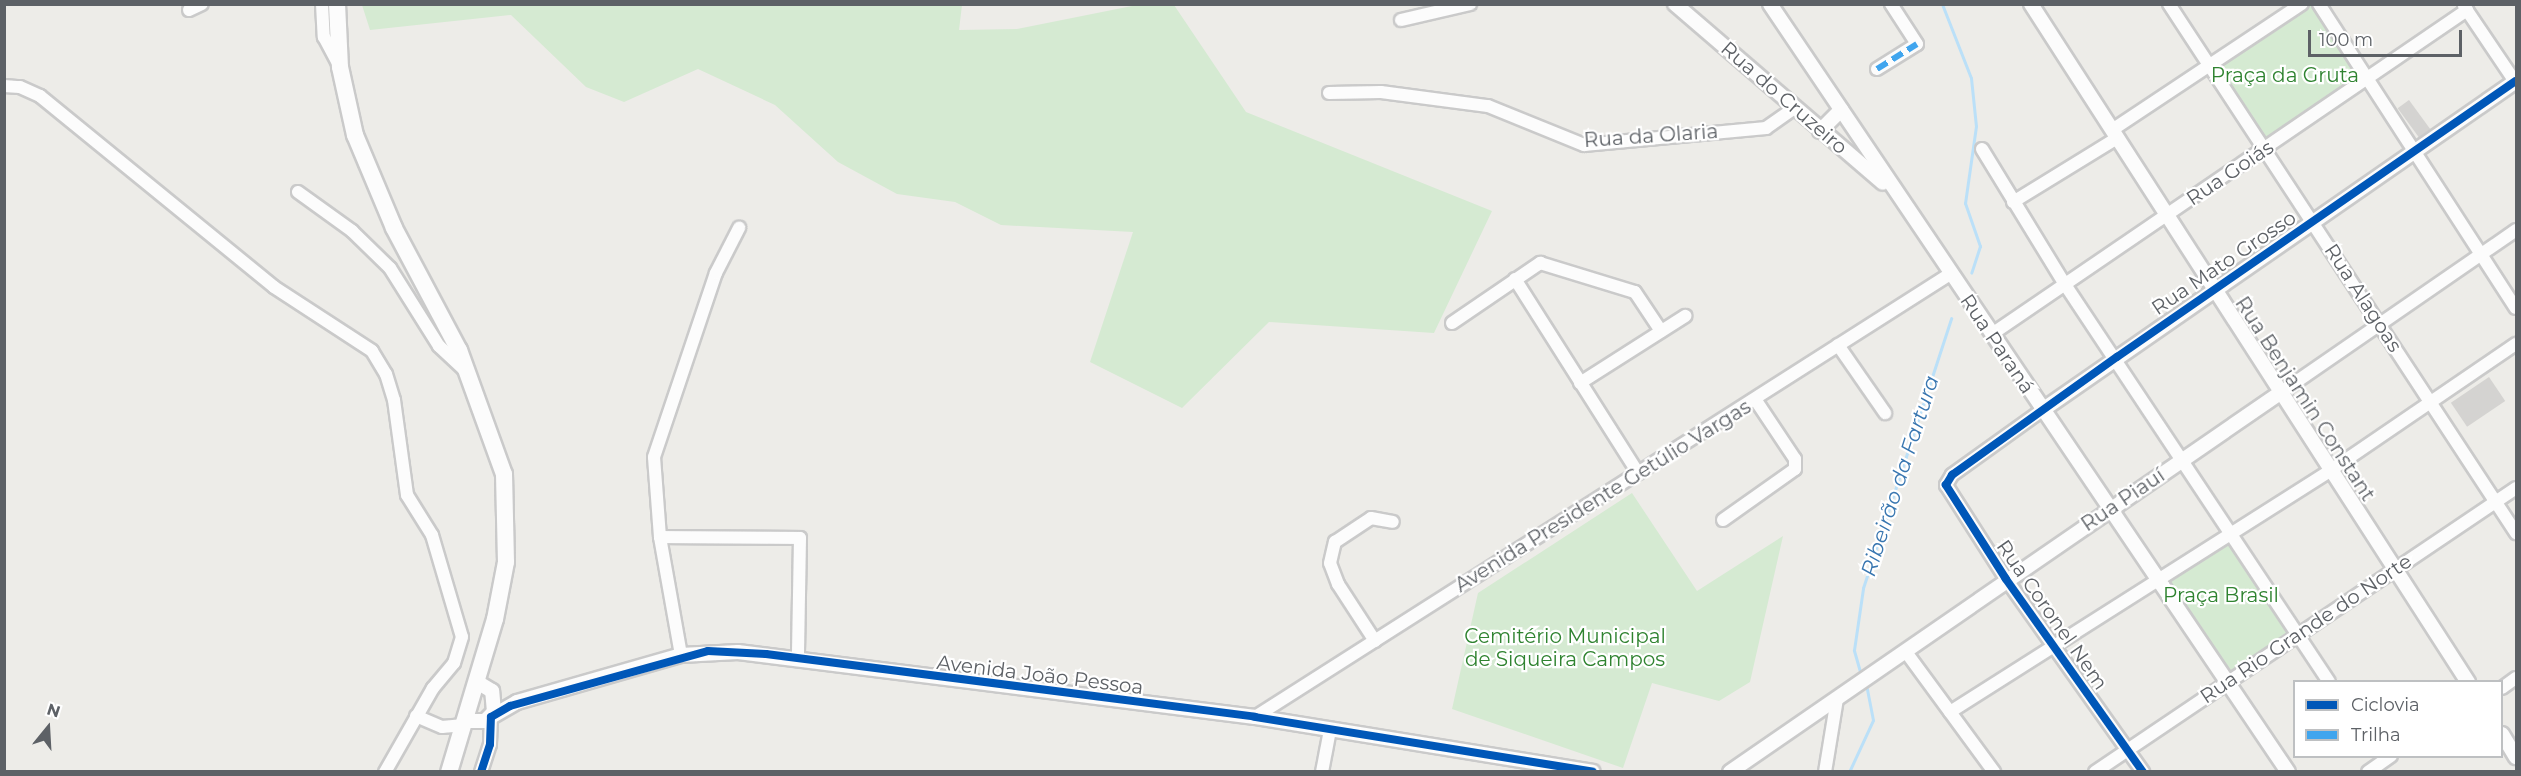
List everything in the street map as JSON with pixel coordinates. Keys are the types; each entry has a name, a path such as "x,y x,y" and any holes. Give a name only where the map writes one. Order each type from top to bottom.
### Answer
{"main road":[{"path":"337,4 340,67 355,135 374,182 459,350 463,368 504,474 507,517 506,562 485,686 465,723 449,771"}],"street":[{"path":"189,10 202,4"},
{"path":"322,4 324,37 340,67"},
{"path":"1401,20 1470,4"},
{"name":"Rua do Cruzeiro","path":"1676,4 1820,131 1894,191"},
{"name":"Rua Paraná","path":"1770,4 2042,411 2288,771"},
{"path":"1877,69 1917,44 1890,4"},
{"name":"Rua Benjamin Constant","path":"2031,4 2467,680"},
{"name":"Rua Alagoas","path":"2169,4 2517,533"},
{"path":"2013,202 2302,4"},
{"path":"2319,4 2517,308"},
{"path":"2465,7 2516,81"},
{"name":"Rua Goiás","path":"1992,334 2066,286 2368,79 2465,7"},
{"name":"Rua Mato Grosso","path":"1952,475 2116,357 2415,154 2516,81"},
{"path":"4,86 20,87 40,96 274,287 372,351 394,400 407,495 432,535 462,637 454,663 416,716 385,771"},
{"name":"Rua da Olaria","path":"1329,93 1381,92 1488,106 1584,145 1766,128 1795,108"},
{"path":"1820,131 1841,110"},
{"path":"1982,149 2066,286 2185,458 2328,680"},
{"path":"298,192 352,231 390,268 439,346 463,368"},
{"path":"681,656 660,537 654,457 716,273 739,228"},
{"name":"Rua Piauí","path":"1730,771 1906,652 2006,579 2517,230"},
{"path":"1452,323 1540,263 1635,292 1661,332"},
{"name":"Avenida Presidente Getúlio Vargas","path":"1255,717 1950,274"},
{"path":"1515,279 1638,473"},
{"path":"1580,383 1685,316"},
{"path":"1950,712 2052,643 2157,581 2331,470 2517,344"},
{"path":"1838,345 1885,413"},
{"path":"1723,520 1793,472 1797,464 1755,399"},
{"name":"Rua Coronel Nem","path":"1952,475 1946,485 1950,497 2143,771"},
{"name":"Rua Rio Grande do Norte","path":"2095,771 2298,632 2517,488"},
{"path":"1375,640 1338,584 1330,563 1335,542 1371,518 1393,522"},
{"path":"660,537 800,537 798,658"},
{"name":"Avenida João Pessoa","path":"416,716 442,728 477,723 517,702 681,656 738,652 1255,717 1593,771"},
{"path":"1906,652 1994,771"},
{"path":"2503,687 2517,678"},
{"path":"485,686 517,702"},
{"path":"481,771 490,744 491,717 496,704 485,686"},
{"path":"1825,771 1837,699"},
{"path":"1322,771 1330,730"},
{"path":"2503,736 2517,757"},
{"path":"2368,771 2384,762"}],"green space":[{"path":"362,5 962,5 959,30 1017,29 1137,5 1174,5 1246,112 1492,211 1434,333 1269,322 1182,408 1090,362 1133,232 1001,225 955,202 897,194 838,162 775,105 698,69 624,102 586,87 511,15 370,30"},
{"name":"Praça da Gruta","path":"2309,5 2315,5 2363,77 2267,145 2214,67"},
{"name":"Cemitério Municipal de Siqueira Campos","path":"1632,493 1697,591 1783,536 1750,682 1719,701 1652,683 1623,768 1452,709 1478,593"},
{"name":"Praça Brasil","path":"2231,535 2294,632 2225,677 2161,580"}],"building":[{"path":"2409,100 2430,129 2419,137 2398,108"},
{"path":"2489,377 2505,401 2467,427 2451,403"}],"waterway":[{"name":"Ribeirão da Fartura","path":"1942,4 1971,78 1976,126 1965,203 1980,246 1971,273"},
{"name":"Ribeirão da Fartura","path":"1861,675 1854,650 1863,588 1951,318"},
{"name":"Ribeirão da Fartura","path":"1849,772 1873,720 1866,684"}],"marked path":[{"path":"1877,69 1917,44"}],"cycle path":[{"path":"2143,772 2006,579 1946,485 1952,475 2117,357 2516,81"},
{"path":"481,772 490,744 491,717 510,706 708,651 766,654 1255,717 1593,772"}]}
